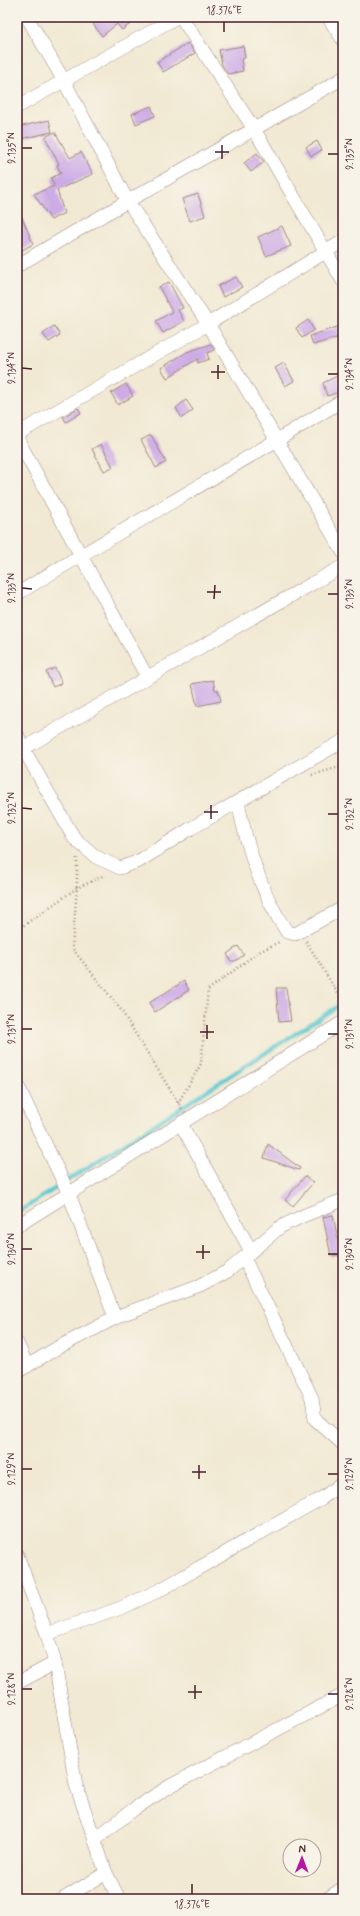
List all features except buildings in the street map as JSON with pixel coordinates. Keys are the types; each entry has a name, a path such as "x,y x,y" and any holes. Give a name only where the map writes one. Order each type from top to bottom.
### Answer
{"street":[{"path":"27,17 64,81 127,200 208,324 343,552"},
{"path":"17,107 177,17"},
{"path":"181,17 254,130 343,281"},
{"path":"328,17 343,40"},
{"path":"17,266 127,200 254,130 343,78"},
{"path":"17,434 208,324 343,241"},
{"path":"17,594 82,554 278,441 343,400"},
{"path":"17,438 82,554 147,677"},
{"path":"20,750 343,566"},
{"path":"17,734 20,750 74,838 96,857 120,868 139,861 343,741"},
{"path":"238,802 249,849 259,876 287,932 298,933 343,908"},
{"path":"17,1226 343,1022"},
{"path":"17,1084 70,1194 115,1318"},
{"path":"181,1124 247,1254 312,1398 315,1419 343,1444"},
{"path":"17,1343 22,1369 115,1318 200,1286 228,1271 280,1227 343,1200"},
{"path":"46,1634 121,1608 160,1590 322,1498 343,1483"},
{"path":"17,1555 55,1663 76,1785 106,1873 119,1899"},
{"path":"17,1683 55,1663"},
{"path":"95,1839 134,1809 170,1786 343,1695"},
{"path":"63,1899 106,1873"},
{"path":"327,1899 343,1888"}],"path":[{"path":"340,766 343,762"},
{"path":"74,838 78,864 72,948 121,1010 178,1103 201,1064 208,990 257,953 298,933 342,1001"},
{"path":"17,930 77,888 120,868"}],"waterway":[{"path":"17,1213 343,1003"}]}
